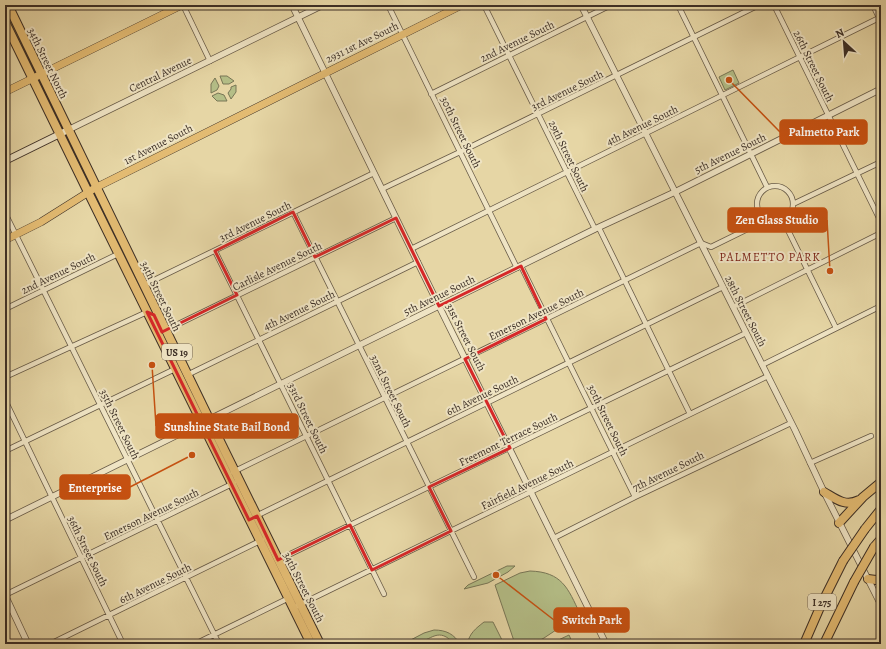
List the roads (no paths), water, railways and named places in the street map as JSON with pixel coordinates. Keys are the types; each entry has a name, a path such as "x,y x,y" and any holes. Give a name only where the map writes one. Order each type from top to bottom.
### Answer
{"highway":[{"name":"34th Street North","path":"8,5 68,130"},
{"path":"5,12 13,16"},
{"name":"34th Street North","path":"5,22 60,134"},
{"name":"34th Street South","path":"68,130 166,330 187,375 205,421"},
{"name":"34th Street South","path":"60,134 175,369 205,421 297,607 320,644"},
{"path":"101,220 107,219 116,236 120,237"},
{"path":"119,256 126,259 138,282 144,285"},
{"path":"146,312 154,316 165,336 170,339"},
{"path":"839,522 863,497 881,482"},
{"path":"824,492 840,502 847,503 856,501 863,497"},
{"name":"I 275","path":"804,644 843,561 881,509"},
{"name":"I 275","path":"824,644 854,582 874,547 881,539"},
{"name":"34th Street South","path":"264,540 278,560 292,597"},
{"path":"868,579 881,579"},
{"name":"34th Street South","path":"297,607 311,644"}],"main road":[{"path":"5,92 182,5"},
{"name":"2931 1st Ave South","path":"325,73 462,5"},
{"name":"1st Avenue South","path":"5,240 66,207 88,192 325,73"},
{"name":"Central Avenue","path":"5,161 68,130"}],"street":[{"path":"182,5 210,61"},
{"name":"31st Street South","path":"292,5 606,644"},
{"name":"Central Avenue","path":"68,130 323,5"},
{"name":"30th Street South","path":"388,5 489,210 569,363 636,497"},
{"name":"29th Street South","path":"484,5 567,172 625,281 690,414"},
{"name":"28th Street South","path":"581,5 768,376 881,605"},
{"name":"2nd Avenue South","path":"431,94 611,5"},
{"path":"678,5 767,187"},
{"name":"3rd Avenue South","path":"382,189 617,76 760,5"},
{"name":"26th Street South","path":"774,5 881,222"},
{"path":"873,5 880,19"},
{"name":"4th Avenue South","path":"411,249 722,95 880,19"},
{"name":"5th Avenue South","path":"5,520 597,228 675,192 881,89"},
{"path":"793,204 881,162"},
{"name":"3rd Avenue South","path":"144,285 374,173"},
{"path":"779,186 785,189 792,198 793,204 790,214 783,220 773,222 766,220 759,214 757,202 758,196 767,187 779,186"},
{"name":"32nd Street South","path":"293,212 474,577"},
{"name":"35th Street South","path":"5,213 219,644"},
{"name":"Carlisle Avenue South","path":"166,330 396,218"},
{"name":"Emerson Avenue South","path":"231,473 701,244 711,247 766,220"},
{"path":"783,220 836,328"},
{"path":"733,307 881,234"},
{"name":"33rd Street South","path":"215,251 384,594"},
{"name":"2nd Avenue South","path":"5,309 43,290 119,256"},
{"name":"4th Avenue South","path":"187,375 418,262"},
{"name":"6th Avenue South","path":"253,518 723,287"},
{"path":"762,365 881,306"},
{"path":"5,377 146,312"},
{"name":"Freemont Terrace South","path":"278,560 746,333"},
{"path":"5,451 175,369"},
{"name":"Fairfield Avenue South","path":"297,607 768,376"},
{"name":"36th Street South","path":"5,400 123,644"},
{"name":"7th Avenue South","path":"554,538 791,423"},
{"path":"810,463 871,436"},
{"name":"Emerson Avenue South","path":"5,595 235,483"},
{"name":"6th Avenue South","path":"50,644 264,540"},
{"path":"5,595 28,644"},
{"path":"195,644 292,597"}],"place":[{"name":"Palmetto Park","path":"729,80"},
{"name":"Zen Glass Studio","path":"830,271"},
{"name":"Sunshine State Bail Bond","path":"152,365"},
{"name":"Enterprise","path":"192,455"},
{"name":"Switch Park","path":"496,575"}],"district":[{"name":"PALMETTO PARK","path":"770,257"}]}
